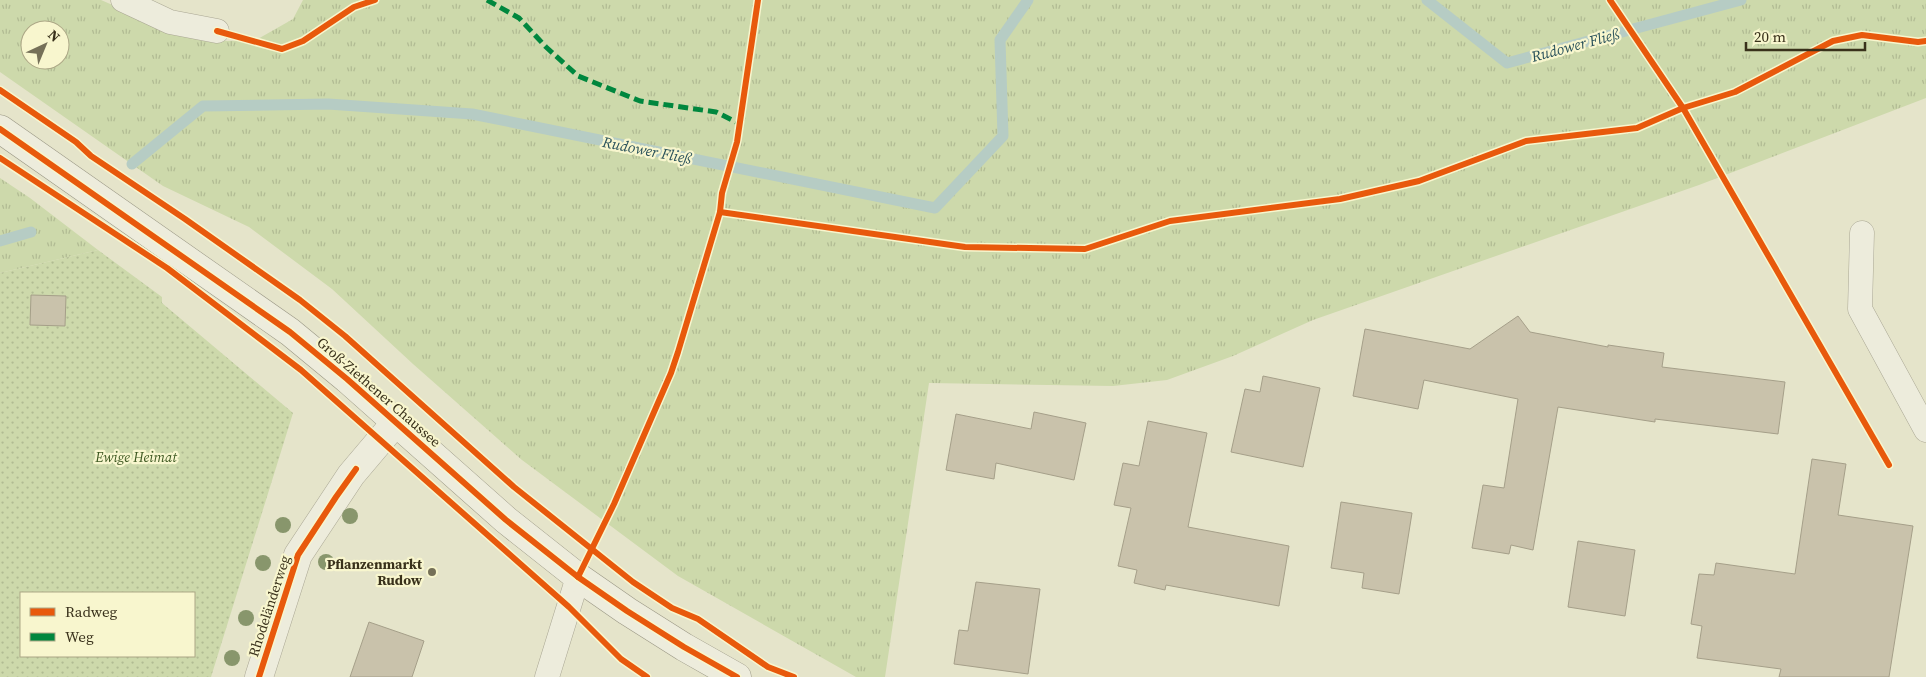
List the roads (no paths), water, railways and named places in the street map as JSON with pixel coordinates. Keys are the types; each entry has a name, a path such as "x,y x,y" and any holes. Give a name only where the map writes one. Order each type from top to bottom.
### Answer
{"street":[{"name":"Groß-Ziethener Chaussee","path":"0,129 290,332 506,520 578,577 627,611 737,677"},
{"name":"Rhodeländerweg","path":"259,677 298,556 346,482 395,423"}],"lane":[{"path":"123,0 170,22 217,31"},
{"path":"1862,233 1860,309 1926,430"},
{"path":"547,677 578,577"}],"waterway":[{"name":"Rudower Fließ","path":"132,164 203,106 328,104 472,114 935,208 1003,136 1000,40 1028,0"},
{"name":"Rudower Fließ","path":"1427,0 1507,63 1741,0"},
{"name":"Rudower Fließ","path":"0,241 31,232"}],"place":[{"name":"Pflanzenmarkt Rudow","path":"432,572"}],"park label":[{"name":"Ewige Heimat","path":"136,457"}]}
